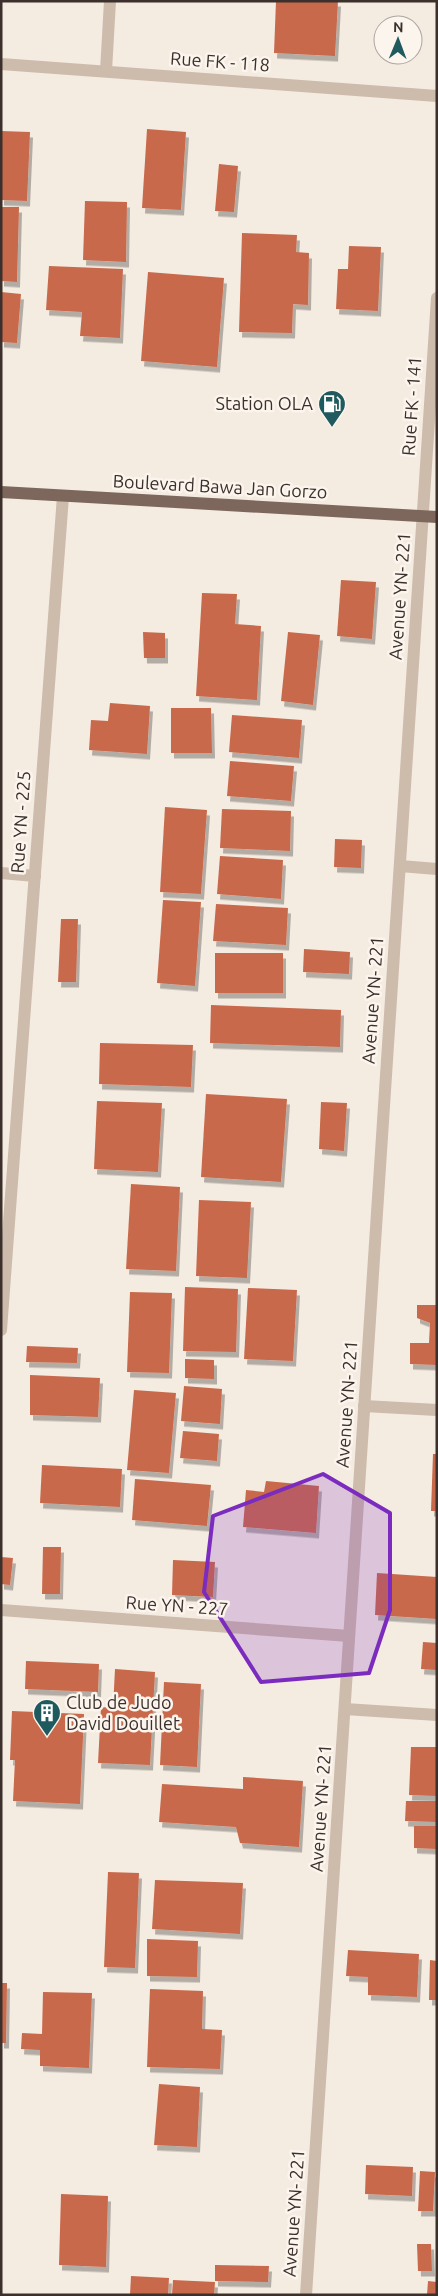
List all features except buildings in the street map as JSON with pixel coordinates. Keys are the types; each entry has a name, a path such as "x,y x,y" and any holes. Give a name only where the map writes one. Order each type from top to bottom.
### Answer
{"main road":[{"name":"Boulevard Bawa Jan Gorzo","path":"1,492 437,517"}],"street":[{"path":"106,71 110,1"},
{"name":"Rue FK - 118","path":"1,64 437,96"},
{"name":"Rue FK - 141","path":"423,516 437,298"},
{"name":"Rue YN - 225","path":"1,1330 5,1220 35,876 63,496"},
{"name":"Avenue YN- 221","path":"306,2295 423,516"},
{"path":"400,866 437,869"},
{"path":"1,874 35,876"},
{"path":"364,1406 437,1410"},
{"name":"Rue YN - 227","path":"1,1610 349,1636"},
{"path":"346,1709 437,1715"}],"highlighted area":[{"path":"323,1474 390,1513 390,1610 369,1673 261,1682 204,1592 213,1516"}],"place":[{"name":"Station OLA","path":"332,428"},
{"name":"Club de Judo David Douillet","path":"47,1737"}]}
